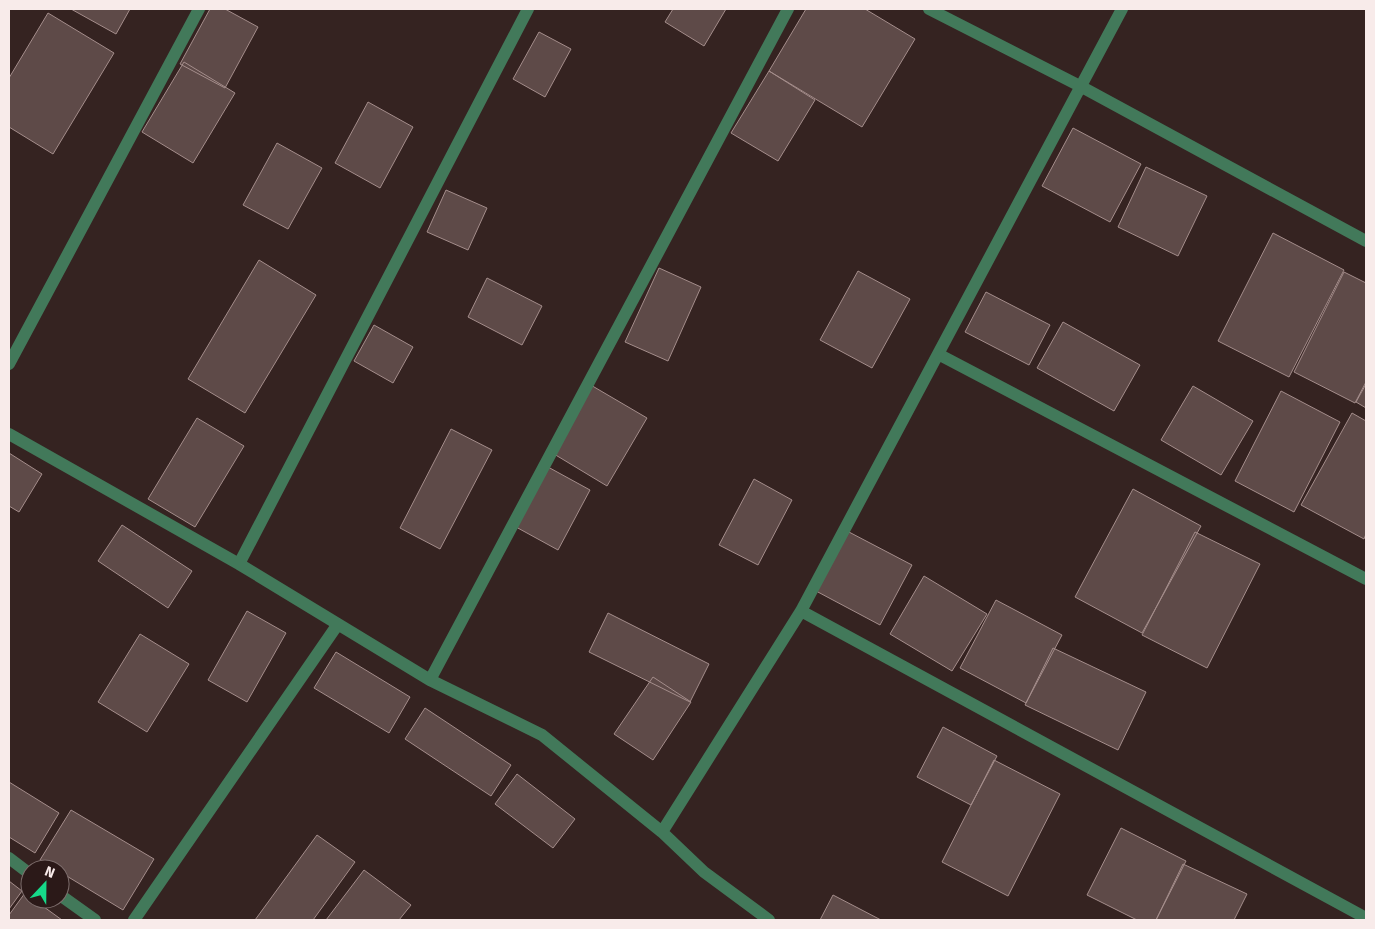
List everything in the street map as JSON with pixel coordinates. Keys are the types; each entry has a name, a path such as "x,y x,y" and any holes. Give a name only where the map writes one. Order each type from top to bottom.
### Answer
{"street":[{"path":"9,364 199,9"},
{"path":"239,564 528,9"},
{"path":"430,680 788,9"},
{"path":"929,9 1080,86 1366,241"},
{"path":"662,832 801,611 1122,9"},
{"path":"938,354 1366,579"},
{"path":"9,434 239,564 430,680 542,734 662,832 704,872 770,920"},
{"path":"801,611 1366,918"},
{"path":"134,920 338,624"},
{"path":"9,858 20,866"},
{"path":"70,902 95,920"}],"building":[{"path":"71,9 130,9 116,34"},
{"path":"210,9 225,9 258,27 225,88 180,64"},
{"path":"673,9 726,9 704,46 665,22"},
{"path":"806,9 865,9 915,39 862,127 769,71"},
{"path":"48,13 114,53 53,154 9,127 9,78"},
{"path":"539,32 571,49 545,97 513,79"},
{"path":"184,62 235,93 193,163 142,132"},
{"path":"769,71 815,100 778,161 731,133"},
{"path":"368,102 413,127 380,188 335,163"},
{"path":"1073,128 1141,164 1110,222 1042,186"},
{"path":"277,143 322,168 288,229 243,205"},
{"path":"1146,167 1207,196 1178,256 1118,227"},
{"path":"446,190 487,208 468,250 427,232"},
{"path":"1273,233 1344,270 1289,377 1218,341"},
{"path":"259,260 316,295 245,413 188,379"},
{"path":"659,268 701,287 668,361 625,342"},
{"path":"858,271 910,299 872,368 820,340"},
{"path":"1344,272 1366,283 1366,382 1355,403 1294,372"},
{"path":"487,278 542,306 522,345 468,317"},
{"path":"986,292 1050,325 1029,365 965,332"},
{"path":"1063,322 1140,365 1114,411 1037,368"},
{"path":"374,325 413,347 393,383 354,361"},
{"path":"589,384 647,418 607,486 549,451"},
{"path":"1366,384 1366,408 1356,402"},
{"path":"1193,386 1253,421 1221,475 1161,440"},
{"path":"1281,391 1340,422 1294,512 1235,481"},
{"path":"1352,413 1366,421 1366,534 1364,539 1301,505"},
{"path":"197,418 244,446 195,527 148,499"},
{"path":"451,429 492,450 440,549 400,528"},
{"path":"9,453 42,474 19,512 9,506"},
{"path":"548,467 590,490 558,550 516,527"},
{"path":"754,479 792,500 758,565 719,545"},
{"path":"1133,489 1201,526 1142,633 1075,597"},
{"path":"122,525 192,571 168,608 98,561"},
{"path":"847,531 912,565 880,625 816,591"},
{"path":"1195,532 1260,564 1207,668 1142,635"},
{"path":"924,576 987,614 952,671 890,634"},
{"path":"996,600 1062,635 1026,703 960,668"},
{"path":"247,611 286,633 247,702 208,680"},
{"path":"608,613 709,664 690,702 589,652"},
{"path":"140,634 189,664 147,732 98,702"},
{"path":"1053,648 1146,692 1118,750 1025,705"},
{"path":"336,652 410,697 389,733 314,688"},
{"path":"653,677 691,702 653,760 614,734"},
{"path":"425,708 511,765 491,796 405,739"},
{"path":"943,727 997,756 971,805 917,777"},
{"path":"994,760 1060,794 1008,896 942,862"},
{"path":"517,774 575,819 553,848 495,804"},
{"path":"9,782 59,813 35,853 9,837"},
{"path":"71,810 154,859 123,910 70,878 70,859 41,859"},
{"path":"1121,828 1186,861 1156,920 1137,920 1087,895"},
{"path":"317,835 355,862 313,920 255,920"},
{"path":"1183,864 1247,894 1234,920 1156,920"},
{"path":"364,870 411,905 399,920 326,920"},
{"path":"9,881 20,889 20,894 9,909"},
{"path":"833,895 881,920 820,920"},
{"path":"20,900 20,909 47,909 62,920 9,920 9,915"}]}
